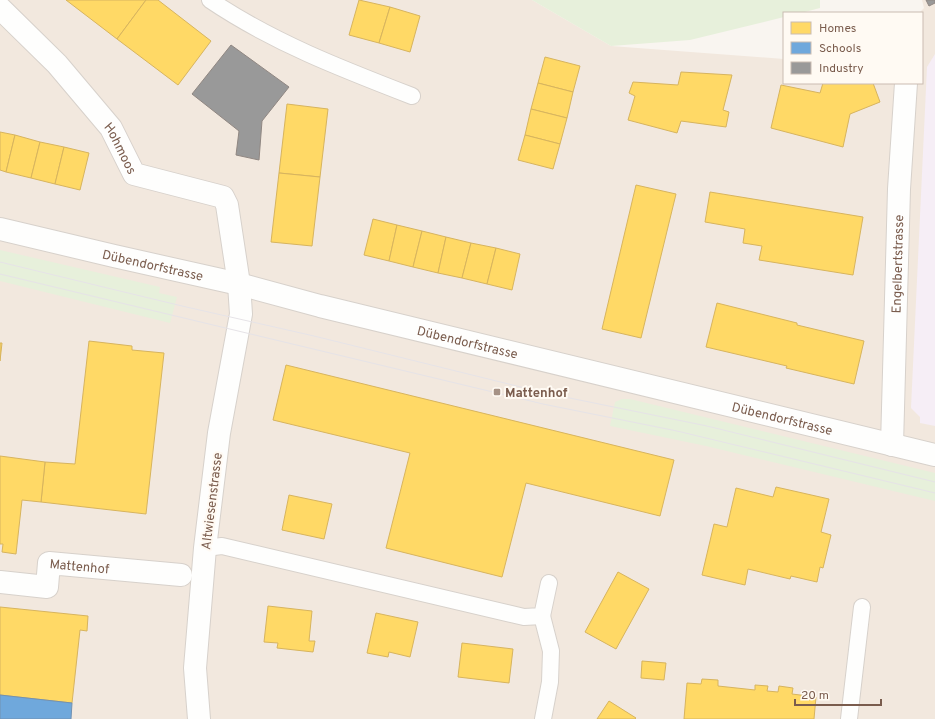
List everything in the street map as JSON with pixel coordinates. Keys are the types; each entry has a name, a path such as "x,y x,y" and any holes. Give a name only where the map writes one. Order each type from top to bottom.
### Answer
{"street":[{"name":"Hohmoos","path":"0,8 57,64 112,128 134,174 223,196 227,205 240,284"},
{"name":"Engelbertstrasse","path":"892,445 899,189 906,84"},
{"name":"Dübendorfstrasse","path":"0,229 240,284 320,306 935,455"},
{"name":"Altwiesenstrasse","path":"199,719 195,668 205,548 219,433 240,320 240,284"},
{"name":"Mattenhof","path":"0,582 47,587 49,564 181,575"}],"lane":[{"path":"210,0 227,12 285,43 335,67 412,96"},
{"path":"205,548 222,546 524,617 542,616"},
{"path":"543,719 550,682 551,651 542,616 549,583"},
{"path":"849,719 862,607"}],"shaded area":[{"path":"0,0 532,0 611,46 783,59 783,84 923,84 923,12 920,12 924,8 922,0 935,0 935,719 0,719"},
{"path":"935,54 935,426 920,423 920,417 911,408 927,67"}],"green space":[{"path":"532,0 820,0 820,8 805,12 783,12 783,17 690,40 611,46"},
{"path":"0,250 160,287 159,293 177,297 170,323 0,281"},
{"path":"622,399 630,399 935,473 935,501 706,446 610,426 615,402"}],"building: Homes":[{"path":"66,0 146,0 117,39"},
{"path":"146,0 158,0 211,41 178,85 117,39"},
{"path":"359,0 390,7 379,43 349,35"},
{"path":"390,7 420,16 410,52 379,43"},
{"path":"545,57 580,66 573,92 538,83"},
{"path":"681,72 732,75 723,110 729,112 726,127 681,121 677,133 628,120 635,96 629,93 633,82 678,85"},
{"path":"538,83 573,92 567,118 531,109"},
{"path":"823,84 873,84 880,102 850,114 843,147 771,128 781,85 820,93"},
{"path":"287,104 328,109 320,177 279,173"},
{"path":"531,109 567,118 560,144 525,135"},
{"path":"0,132 15,135 6,172 0,170"},
{"path":"15,135 40,142 31,178 6,172"},
{"path":"525,135 560,144 553,169 518,160"},
{"path":"40,142 64,147 55,184 31,178"},
{"path":"64,147 89,153 80,190 55,184"},
{"path":"279,173 320,177 312,246 271,242"},
{"path":"636,185 676,194 641,338 602,329"},
{"path":"710,192 863,217 853,275 759,260 762,246 743,243 745,229 705,222"},
{"path":"373,219 397,225 389,261 364,255"},
{"path":"397,225 422,231 413,267 389,261"},
{"path":"422,231 446,237 438,273 413,267"},
{"path":"446,237 471,243 462,278 438,273"},
{"path":"471,243 496,248 487,284 462,278"},
{"path":"496,248 520,254 512,290 487,284"},
{"path":"717,303 797,323 797,325 864,341 854,384 786,368 787,366 706,347"},
{"path":"89,341 132,346 132,350 164,353 146,514 41,502 45,462 75,464"},
{"path":"0,343 2,343 0,361"},
{"path":"286,365 674,460 660,516 526,483 502,577 386,548 410,453 273,420"},
{"path":"0,456 45,462 41,502 22,500 16,554 2,552 3,544 0,544"},
{"path":"776,487 829,499 821,532 831,535 823,568 820,567 817,582 791,576 790,579 748,569 745,585 702,575 714,524 727,527 736,488 773,497"},
{"path":"289,495 332,504 324,539 282,530"},
{"path":"618,572 649,589 616,649 585,632"},
{"path":"268,606 312,611 309,641 315,641 313,652 277,648 278,643 264,642"},
{"path":"0,607 88,616 87,631 80,630 72,703 0,695"},
{"path":"376,613 418,622 410,657 389,652 388,657 367,653"},
{"path":"462,643 513,649 509,683 458,677"},
{"path":"642,661 666,663 664,680 641,678"},
{"path":"702,679 718,680 718,686 755,690 755,685 768,686 767,691 778,692 779,686 793,688 792,694 816,697 814,719 684,719 687,683 701,684"},
{"path":"609,701 636,718 597,719"}],"building: Schools":[{"path":"0,695 72,703 71,719 0,719"}],"building: Industry":[{"path":"926,0 935,0 935,3 929,6"},
{"path":"231,45 289,87 262,121 259,160 236,155 239,131 192,94"}],"tram line":[{"path":"0,262 314,336 545,393 707,426 935,482"},
{"path":"0,274 543,404 677,431 935,493"}],"place":[{"name":"Mattenhof","path":"497,392"}]}
